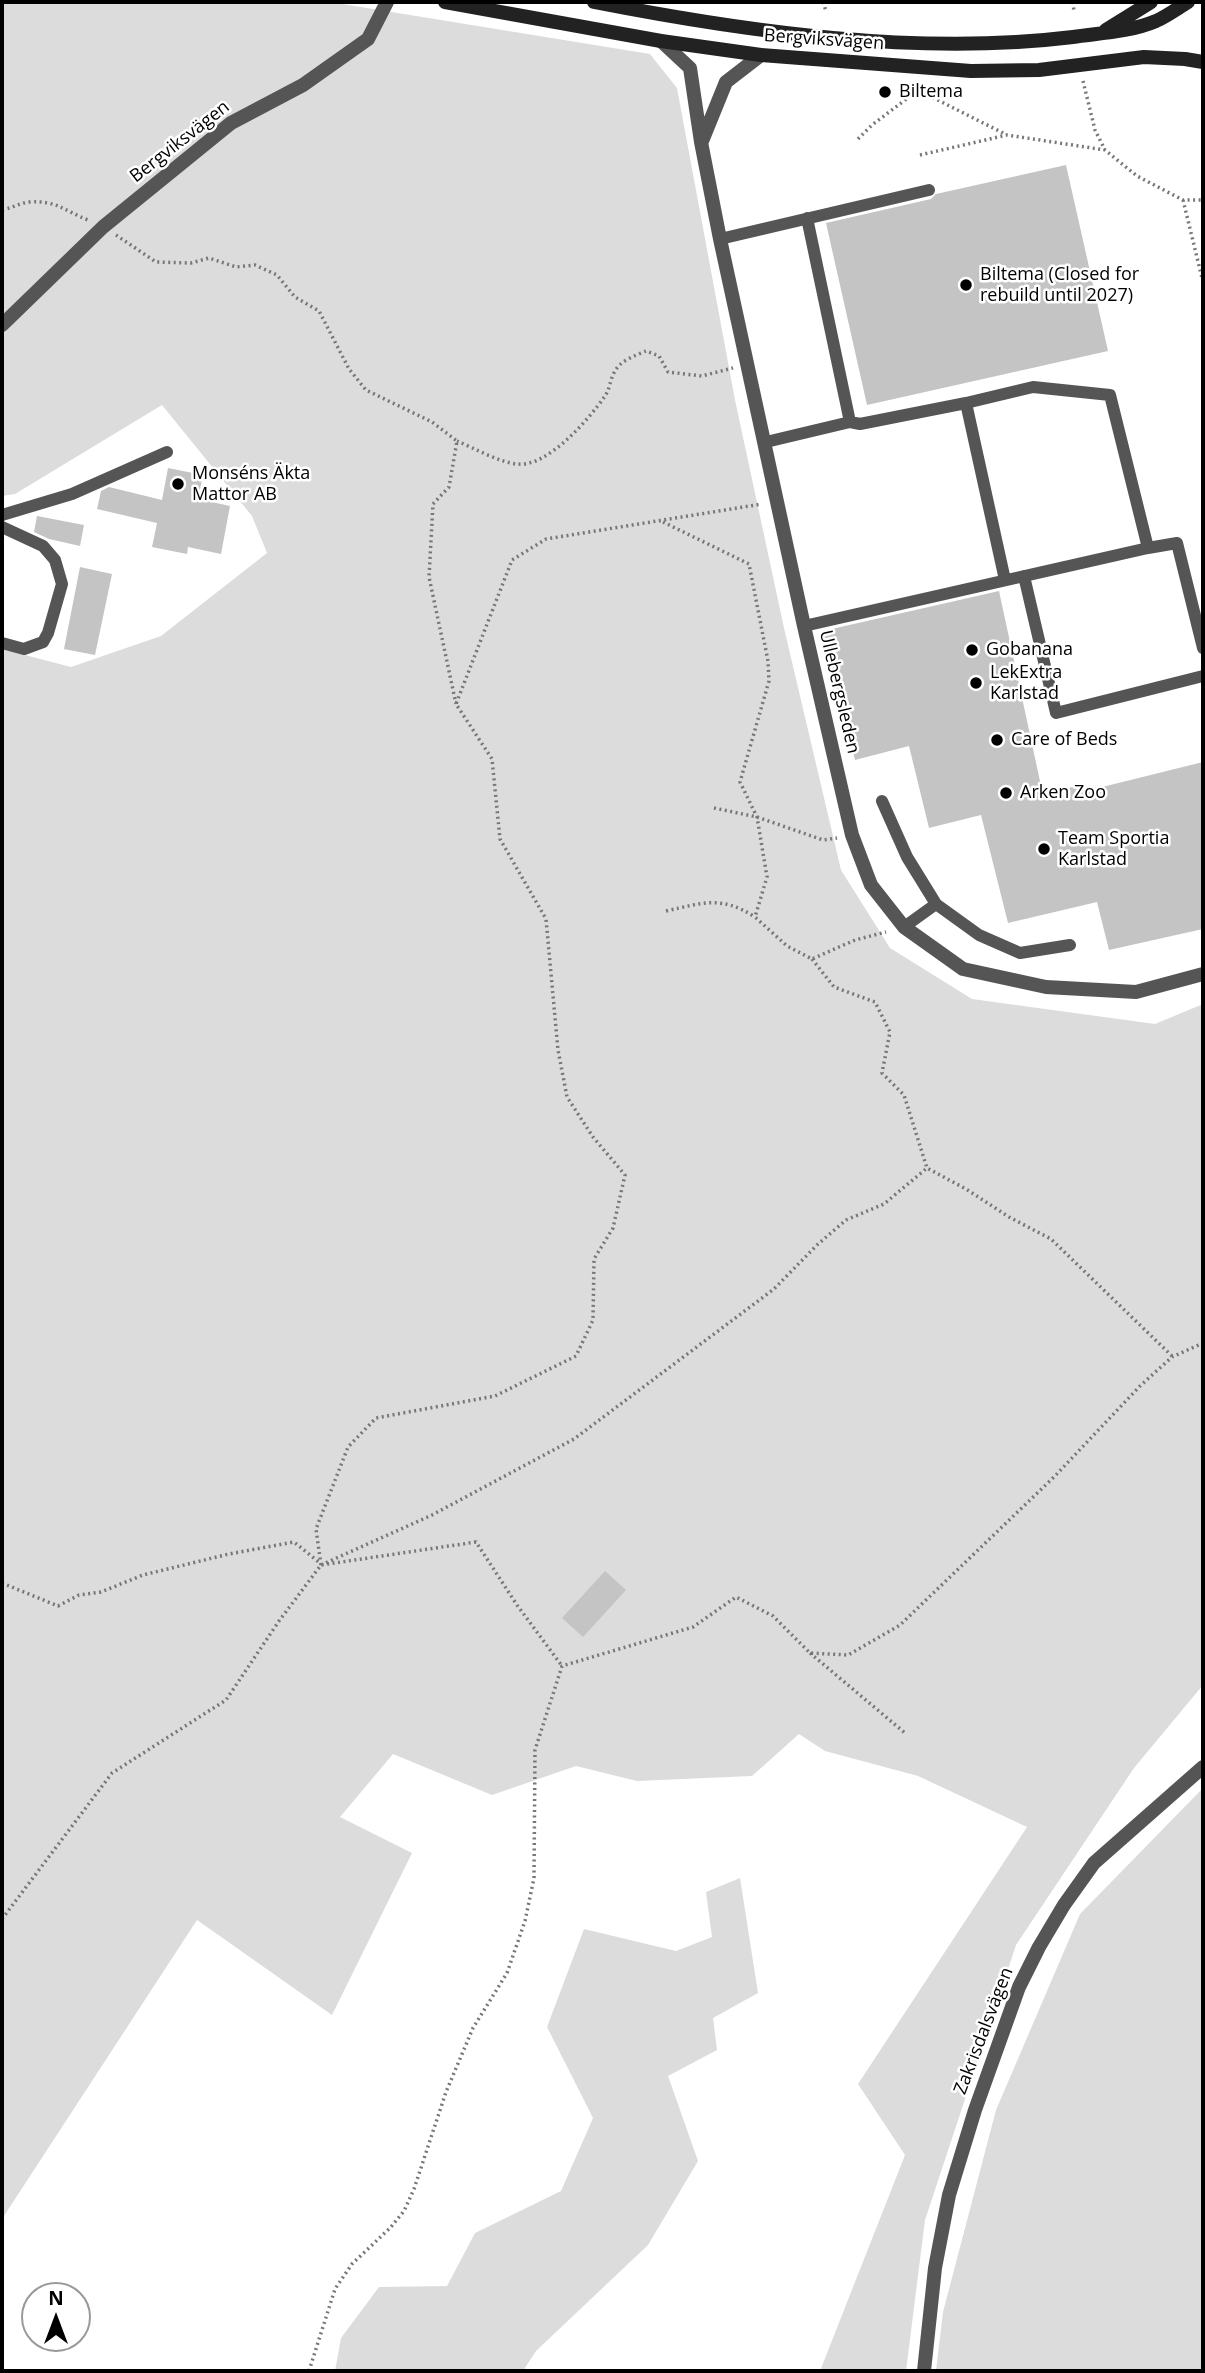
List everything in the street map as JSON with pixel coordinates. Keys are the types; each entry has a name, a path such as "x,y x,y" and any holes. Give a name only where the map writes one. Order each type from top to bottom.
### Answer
{"street":[{"name":"Bergviksvägen","path":"2,325 103,228 232,123 303,85 368,39 387,2"},
{"name":"Bergviksvägen","path":"445,2 661,41 761,55 971,71 1039,70 1144,57 1203,62"},
{"name":"Bergviksvägen","path":"594,2 779,32 931,44 1037,41 1128,30 1156,21 1188,2"},
{"name":"Bergviksvägen","path":"1098,34 1151,2"},
{"name":"Ullebergsleden","path":"661,41 690,68 720,239 804,626 852,835 871,885 904,927 964,969 1046,987 1136,992 1203,974"},
{"path":"701,142 726,82 761,55"},
{"name":"Zakrisdalsvägen","path":"924,2371 934,2268 949,2195 975,2110 1019,1987 1064,1905 1094,1863 1203,1767"}],"lane":[{"path":"720,239 929,190"},
{"path":"807,218 850,422"},
{"path":"766,442 850,422 860,424 1033,387 1110,395 1148,548"},
{"path":"966,403 1005,580"},
{"path":"2,515 72,494 167,452"},
{"path":"2,527 43,546 55,560 62,584 43,642 24,649 2,643"},
{"path":"804,626 1177,542 1203,648"},
{"path":"1024,576 1056,713 1203,676"},
{"path":"882,801 907,857 936,904 979,935 1020,953 1070,945"},
{"path":"904,927 936,904"}],"path":[{"path":"823,2 826,11"},
{"path":"1073,2 1074,12"},
{"path":"1082,76 1095,130 1105,150 1138,176 1183,200 1203,200"},
{"path":"908,85 1007,135 1105,150"},
{"path":"858,139 917,91"},
{"path":"920,155 1007,135"},
{"path":"1183,200 1203,282"},
{"path":"2,209 10,209 25,202 53,202 103,228 156,262 191,263 209,258 236,267 255,265 276,275 295,297 319,311 349,369 366,390 432,422 457,441 518,465 542,460 589,418 607,393 615,368 646,351 659,356 668,372 689,376 702,376 749,365"},
{"path":"321,1565 316,1529 348,1447 376,1418 495,1396 576,1356 593,1320 594,1259 613,1228 625,1175 593,1137 567,1097 558,1050 546,919 500,839 492,759 456,704 429,578 433,504 449,487 457,441"},
{"path":"456,704 512,560 546,539 779,502"},
{"path":"661,521 748,565 768,661 769,681 740,782 757,817 767,877 755,917"},
{"path":"714,808 757,817 823,840 852,835"},
{"path":"666,911 711,902 737,906 755,917 787,946 812,959 834,987 875,1002 890,1032 882,1073 904,1095 927,1168 1051,1239 1172,1357"},
{"path":"812,959 855,940 904,927"},
{"path":"2,1919 111,1773 226,1700 279,1621 321,1565 432,1515 574,1439 774,1289 846,1220 884,1204 927,1168"},
{"path":"810,1653 848,1655 900,1625 1055,1477 1140,1386 1172,1357 1203,1343"},
{"path":"2,1583 58,1606 79,1595 100,1592 143,1575 229,1554 294,1542 321,1565 476,1542 517,1605 562,1666"},
{"path":"562,1666 693,1627 736,1597 773,1616 810,1653 905,1733"},
{"path":"309,2371 335,2289 352,2264 404,2211 414,2189 446,2092 473,2028 507,1973 525,1921 534,1878 535,1751 562,1666"}],"shaded area":[{"path":"2,2 330,2 650,54 677,88 735,400 784,628 841,870 890,948 972,999 1155,1024 1203,1004 1203,1685 1134,1768 1016,1945 925,2220 906,2371 820,2371 905,2155 858,2084 1027,1827 918,1776 825,1751 799,1734 752,1776 637,1781 576,1766 492,1795 393,1754 340,1817 412,1853 332,2015 197,1920 2,2219 2,649 71,667 161,636 267,553 252,516 162,405 15,494 2,496"},
{"path":"1203,1788 1203,2371 936,2371 943,2312 996,2110 1080,1914"},
{"path":"740,1878 758,1993 713,2018 717,2050 668,2076 698,2161 648,2245 536,2351 523,2371 335,2371 341,2338 379,2287 447,2286 475,2233 561,2191 593,2118 547,2027 584,1929 676,1951 712,1937 706,1892"}],"building":[{"name":"Biltema (Closed for rebuild until 2027)","path":"1066,165 1108,351 867,405 826,223 931,199 936,194"},
{"path":"168,468 203,475 198,499 230,506 221,554 188,547 187,554 152,547 157,523 97,509 101,491 109,487 162,500"},
{"path":"37,516 84,525 80,546 49,539 34,532"},
{"path":"80,567 112,574 95,655 64,649"},
{"path":"999,591 1043,795 1076,786 1078,793 1203,762 1203,929 1109,950 1097,902 1008,923 981,815 929,828 909,746 855,760 823,631"},
{"path":"605,1571 626,1590 583,1637 562,1618"}],"place":[{"name":"Biltema","path":"885,92"},
{"name":"Biltema (Closed for rebuild until 2027)","path":"966,285"},
{"name":"Monséns Äkta Mattor AB","path":"178,484"},
{"name":"Gobanana","path":"972,650"},
{"name":"LekExtra Karlstad","path":"976,683"},
{"name":"Care of Beds","path":"997,740"},
{"name":"Arken Zoo","path":"1006,793"},
{"name":"Team Sportia Karlstad","path":"1044,849"}]}
